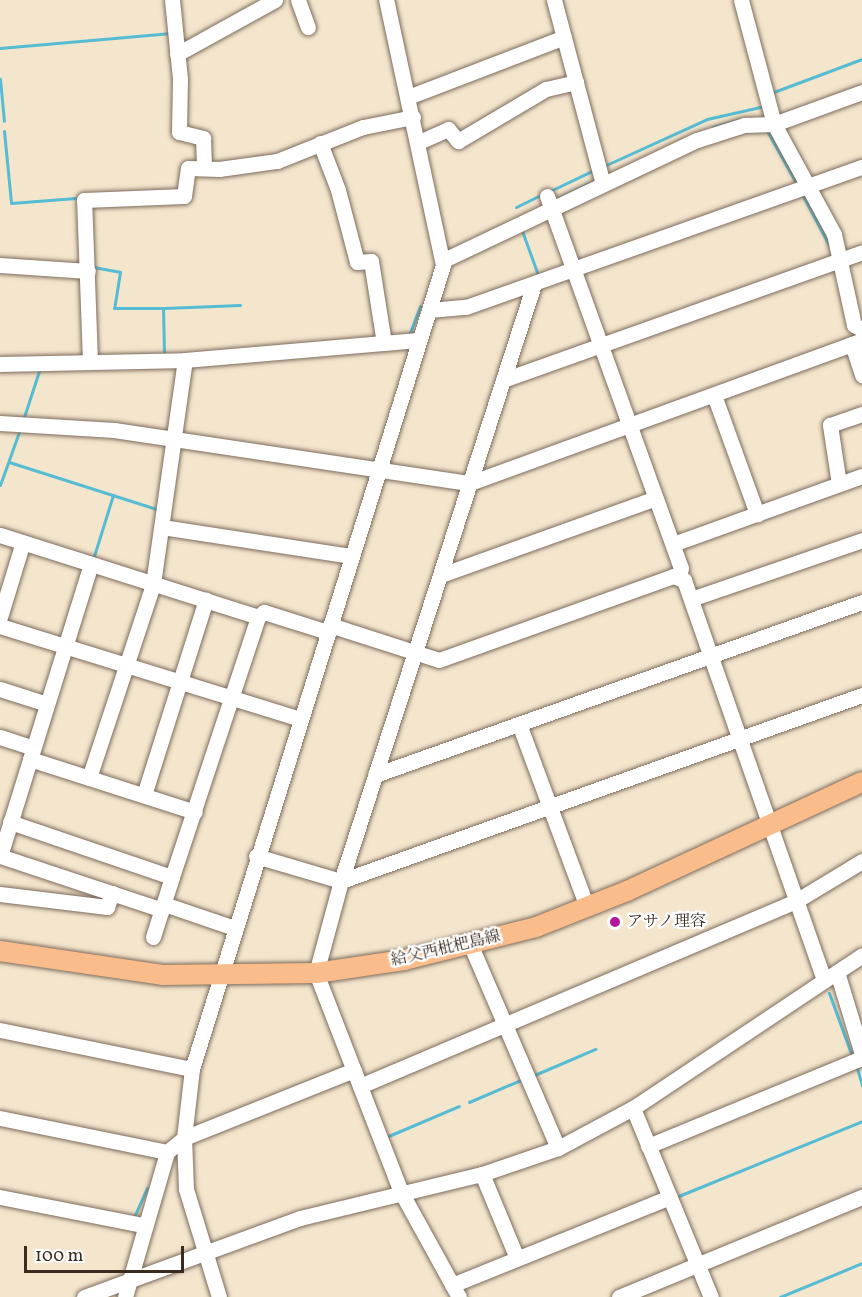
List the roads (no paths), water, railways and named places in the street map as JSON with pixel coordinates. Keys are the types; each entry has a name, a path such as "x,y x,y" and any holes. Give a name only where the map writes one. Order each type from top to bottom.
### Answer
{"main road":[{"name":"給父西枇杷島線","path":"0,951 98,968 218,976 316,973 471,946 587,907 862,782"}],"street":[{"path":"172,0 177,54 179,132 202,138 204,168"},
{"path":"177,54 275,0"},
{"path":"298,0 308,27"},
{"path":"219,1297 203,1253 186,1189 184,1138 192,1069 218,976 380,471 444,260 386,0"},
{"path":"554,0 603,184"},
{"path":"741,0 774,124 834,234 854,325 862,328"},
{"path":"408,97 564,37"},
{"path":"419,142 448,129 458,141 546,89 576,82"},
{"path":"444,260 549,202 603,184 726,129 774,124 862,93"},
{"path":"90,361 84,200 184,196 188,168 277,162 363,127 413,117"},
{"path":"320,143 341,199 357,262 371,261 384,343"},
{"path":"429,310 466,307 862,167"},
{"path":"549,202 673,544 681,568 679,577"},
{"path":"503,380 862,252"},
{"path":"0,265 88,271"},
{"path":"534,284 341,881 316,973 401,1192 455,1291 517,1258 670,1197"},
{"path":"0,364 185,360 418,340"},
{"path":"0,423 114,430 470,483 857,342 862,375"},
{"path":"89,778 124,666 153,584 185,360"},
{"path":"714,395 757,513"},
{"path":"839,484 830,425 862,414"},
{"path":"673,544 862,476"},
{"path":"441,576 656,498"},
{"path":"162,527 352,556"},
{"path":"0,535 258,617"},
{"path":"691,599 862,540"},
{"path":"0,617 23,542"},
{"path":"91,564 0,855 112,893 234,928"},
{"path":"648,1146 861,1051 796,901 691,599 684,580 679,577"},
{"path":"153,937 233,701 258,617 264,612 439,660 679,577"},
{"path":"144,795 206,600"},
{"path":"375,775 862,602"},
{"path":"0,626 233,701 300,719"},
{"path":"0,689 47,704"},
{"path":"256,856 341,881 862,695"},
{"path":"519,724 587,907"},
{"path":"0,737 89,778 195,812"},
{"path":"10,822 172,877"},
{"path":"360,1086 796,901 862,861"},
{"path":"0,894 107,907 112,893"},
{"path":"471,946 558,1148"},
{"path":"84,1297 300,1218 482,1174 558,1148 633,1108 862,955"},
{"path":"0,1030 192,1069"},
{"path":"125,1297 143,1225 167,1152 184,1138 354,1070"},
{"path":"633,1108 711,1297"},
{"path":"0,1118 167,1152"},
{"path":"482,1174 517,1258"},
{"path":"0,1197 143,1225"},
{"path":"619,1297 862,1197"}],"waterway":[{"path":"0,48 171,33"},
{"path":"771,93 862,59"},
{"path":"0,79 4,121"},
{"path":"604,166 707,119 764,106"},
{"path":"713,127 741,119"},
{"path":"766,129 798,186"},
{"path":"4,131 11,203 76,198"},
{"path":"550,191 594,170"},
{"path":"554,200 598,179"},
{"path":"802,194 829,245"},
{"path":"516,207 541,195"},
{"path":"521,228 538,275"},
{"path":"93,267 120,272 114,308 163,308 164,353"},
{"path":"164,308 240,305"},
{"path":"409,335 420,306"},
{"path":"23,420 40,368"},
{"path":"0,485 20,429"},
{"path":"9,462 159,510"},
{"path":"94,556 113,495"},
{"path":"829,993 852,1056"},
{"path":"532,1076 595,1049"},
{"path":"857,1068 862,1085"},
{"path":"469,1102 523,1079"},
{"path":"386,1137 459,1106"},
{"path":"676,1197 862,1121"},
{"path":"134,1217 147,1188"},
{"path":"780,1297 862,1263"}],"place":[{"name":"アサノ理容","path":"615,922"}]}
